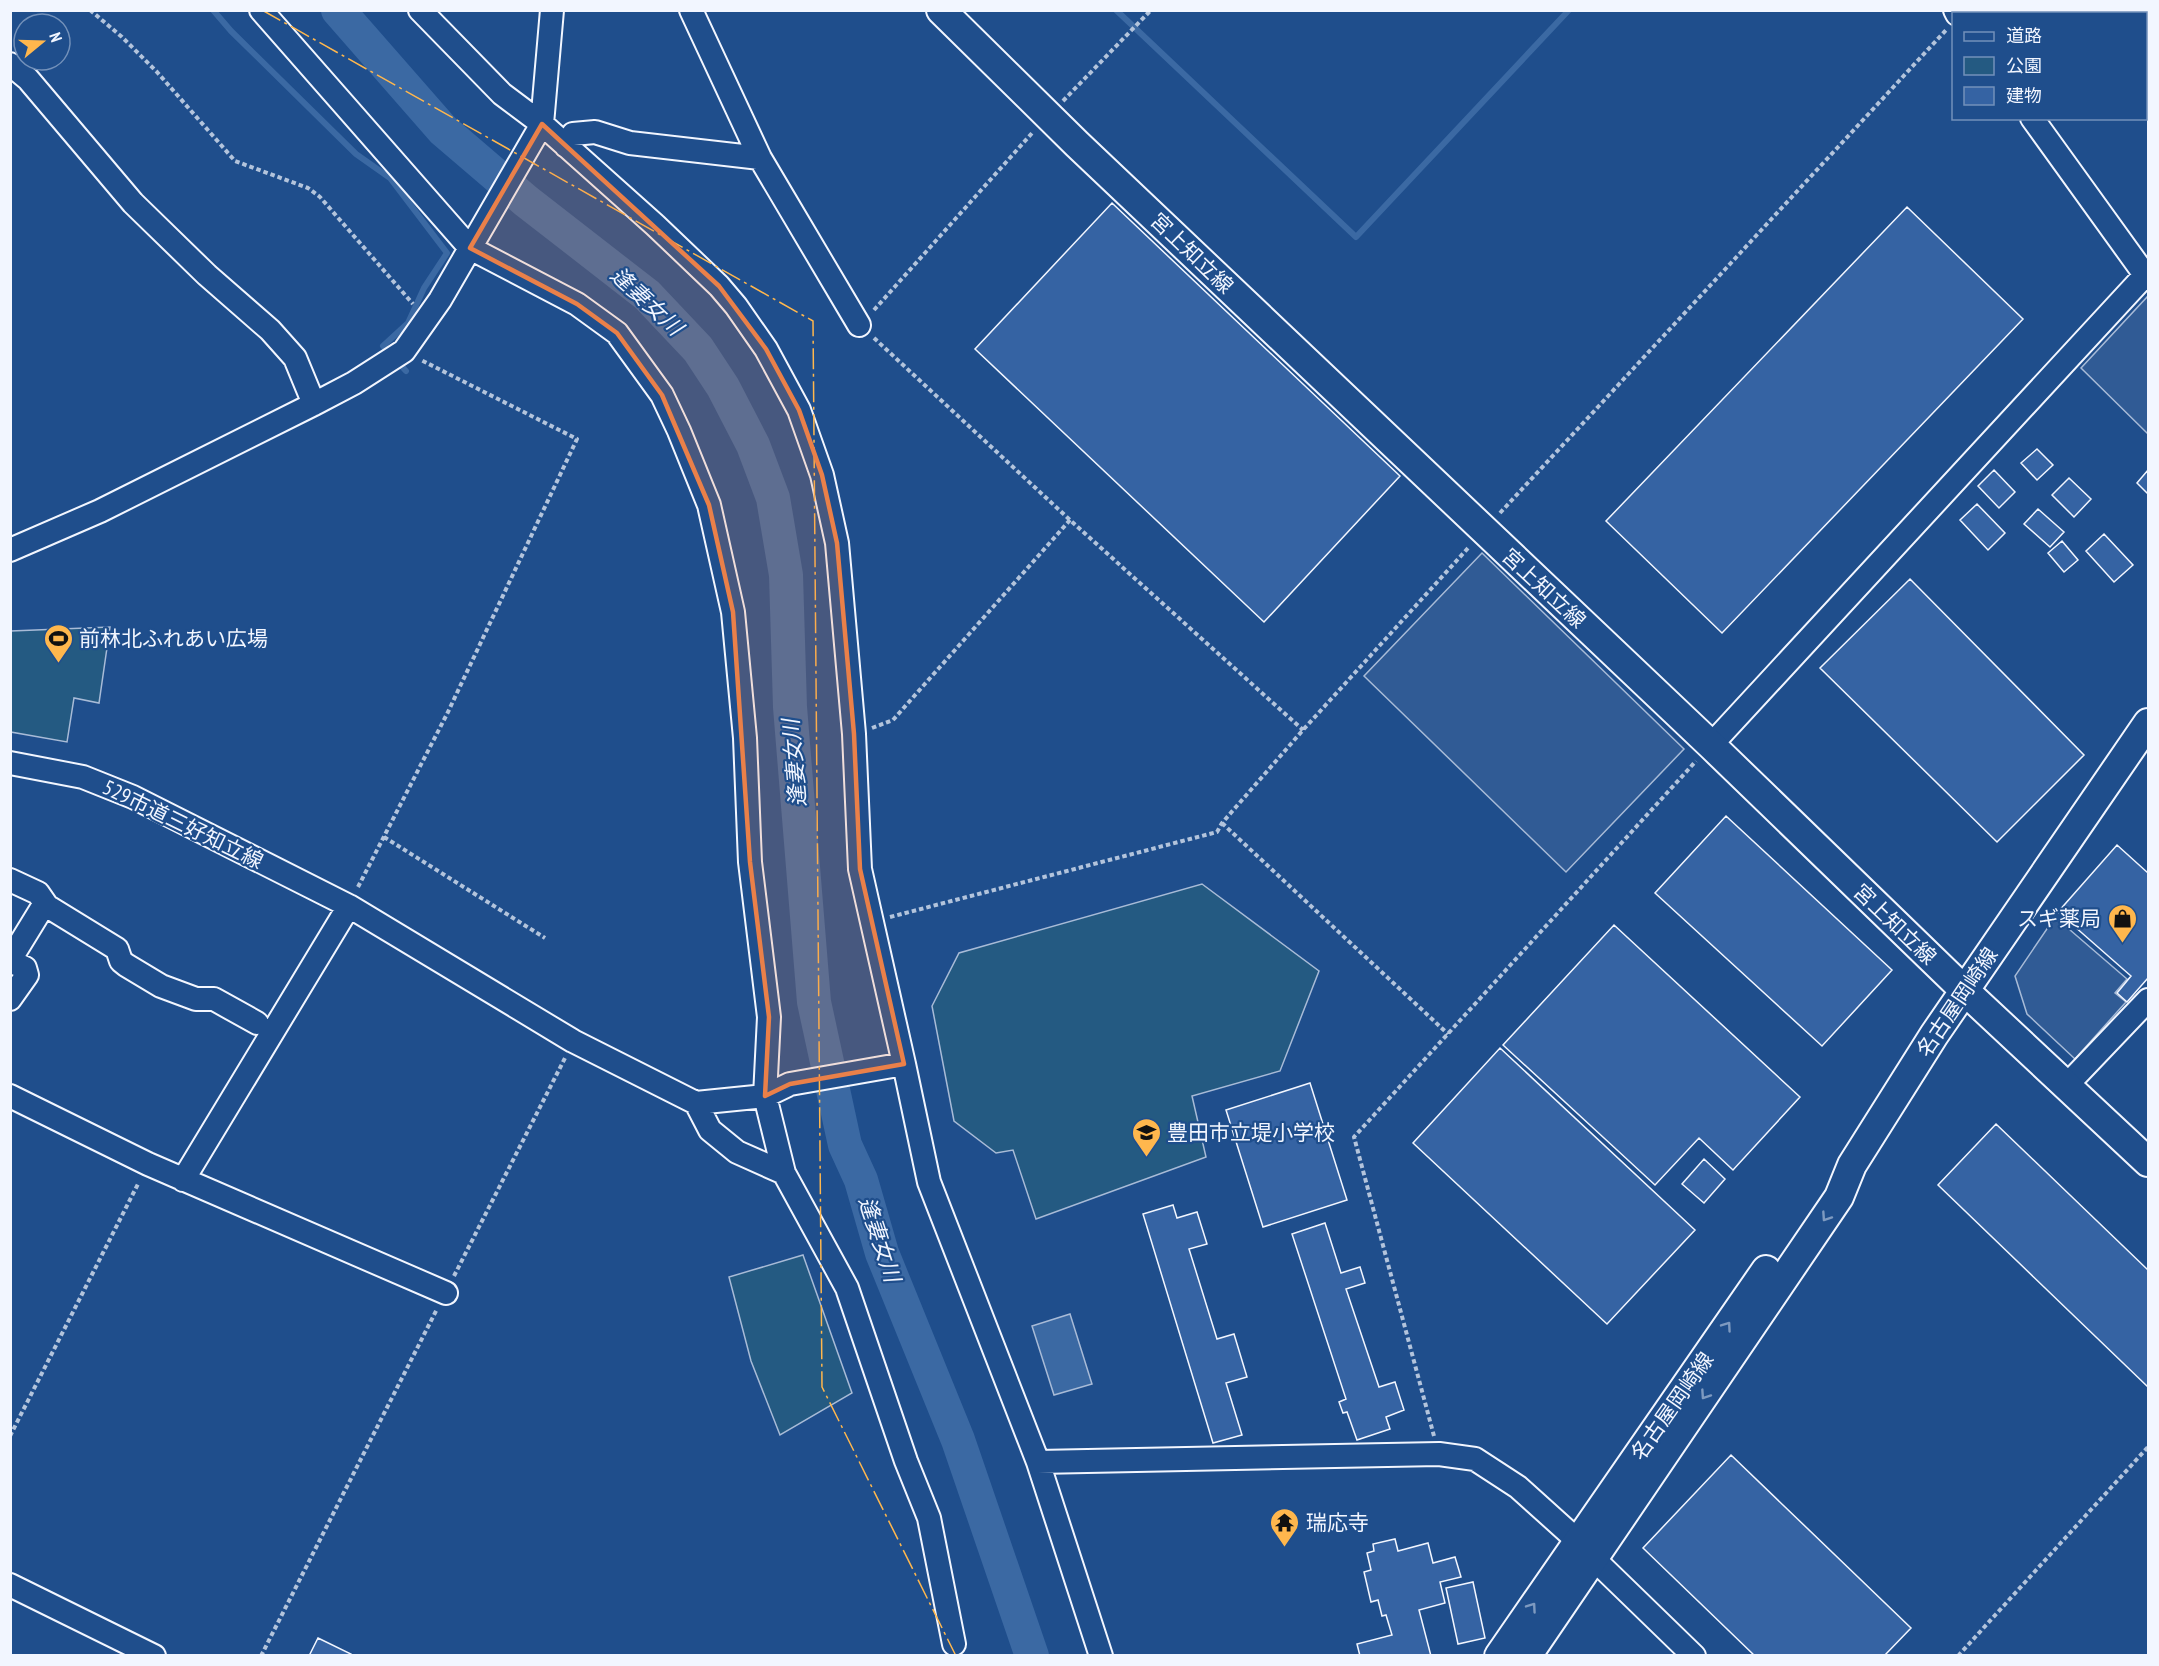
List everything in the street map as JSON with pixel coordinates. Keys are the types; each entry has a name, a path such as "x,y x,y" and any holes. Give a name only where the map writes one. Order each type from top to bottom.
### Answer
{"main road":[{"name":"宮上知立線","path":"941,10 1048,115 1711,745 1964,990 2148,1162"},
{"name":"名古屋岡崎線","path":"1499,1656 1586,1550 1839,1197 1852,1165 1964,990 2148,723"},
{"name":"名古屋岡崎線","path":"1527,1656 1586,1550"}],"street":[{"path":"261,10 474,242 577,304 616,333 662,395 709,505 733,612 745,738 750,862 769,1017 765,1096 784,1173 847,1288 929,1518 954,1644"},
{"path":"420,10 538,131 566,146 719,286 766,349 799,411 822,475 837,543 854,734 860,869 872,921 896,1066 929,1182 1038,1462 1101,1656"},
{"path":"10,550 100,511 314,404 354,383 404,351 427,320 538,131 552,10"},
{"path":"691,10 760,158 859,325"},
{"path":"10,64 28,79 133,203 207,275 270,330 295,358 314,404"},
{"path":"1711,745 2147,275 2033,120"},
{"path":"566,146 573,134 595,132 630,143 760,158"},
{"name":"529市道三好知立線","path":"10,763 83,777 133,797 349,906 573,1041 696,1103"},
{"path":"10,880 39,892 45,903 117,949 122,961 161,986 196,999 214,999 257,1023"},
{"path":"10,999 27,975 25,968 10,960 45,903"},
{"path":"183,1180 349,906"},
{"path":"2066,1086 2148,1000"},
{"path":"784,1173 737,1152 710,1130 696,1103 765,1096 790,1084 896,1066"},
{"path":"10,1096 183,1180 446,1293"},
{"path":"1038,1462 1439,1454 1475,1459 1518,1487 1694,1656"},
{"path":"10,1585 154,1656"}],"path":[{"path":"90,10 157,72 235,161 308,188 320,197 427,320"},
{"path":"1151,10 1048,115 859,325 1070,520 1303,730"},
{"path":"872,921 1217,832 1222,823 1303,730 1952,23"},
{"path":"349,906 447,714 577,439 404,351"},
{"path":"854,734 893,720 1070,520"},
{"path":"1439,1454 1354,1137 1711,745"},
{"path":"1222,823 1448,1034"},
{"path":"384,837 545,938"},
{"path":"261,1656 573,1041"},
{"path":"10,1436 148,1164"},
{"path":"1958,1656 2148,1447"}],"highlighted area":[{"path":"542,124 719,286 766,349 799,410 822,475 837,543 854,734 860,869 904,1064 790,1084 765,1096 769,1017 750,862 733,612 709,505 662,395 617,333 577,304 470,248"}],"green space":[{"name":"前林北ふれあい広場","path":"110,627 99,703 74,698 67,742 11,732 11,631"},
{"path":"1202,884 1319,971 1280,1071 1192,1096 1206,1157 1036,1219 1013,1150 996,1153 954,1121 932,1006 959,953"},
{"path":"803,1255 852,1393 780,1435 751,1361 729,1277"}],"shaded area":[{"path":"2148,296 2148,434 2081,368"},
{"path":"1482,553 1684,749 1566,872 1364,676"},
{"path":"2055,917 2127,979 2115,993 2126,1002 2075,1059 2027,1014 2015,976"},
{"path":"1070,1314 1092,1384 1054,1395 1032,1326"}],"building":[{"path":"1112,203 1400,476 1264,622 975,349"},
{"path":"1907,207 2023,319 1722,633 1606,521"},
{"path":"2037,449 2053,465 2037,480 2021,463"},
{"path":"1994,470 2015,492 1999,508 1978,486"},
{"path":"2148,470 2148,494 2137,483"},
{"path":"2069,478 2091,499 2074,517 2052,495"},
{"path":"1977,504 2005,533 1988,550 1960,520"},
{"path":"2038,509 2064,532 2050,547 2024,524"},
{"path":"2104,534 2133,565 2114,582 2086,551"},
{"path":"2062,541 2078,560 2064,572 2048,553"},
{"path":"1910,579 2084,755 1997,842 1820,668"},
{"path":"1726,816 1892,970 1822,1046 1655,893"},
{"name":"スギ薬局","path":"2117,845 2148,873 2148,978 2127,1002 2117,993 2131,976 2058,912"},
{"path":"1614,925 1800,1097 1733,1170 1699,1138 1655,1185 1503,1045"},
{"path":"1500,1048 1695,1230 1607,1324 1413,1143"},
{"path":"1310,1083 1347,1200 1263,1227 1226,1110"},
{"path":"1996,1124 2148,1270 2148,1387 1938,1185"},
{"path":"1704,1159 1725,1179 1704,1203 1682,1184"},
{"path":"1173,1205 1177,1218 1197,1212 1207,1244 1189,1249 1217,1339 1234,1334 1247,1377 1226,1383 1242,1435 1213,1443 1143,1214"},
{"path":"1325,1223 1341,1273 1360,1267 1365,1283 1346,1289 1379,1387 1395,1382 1404,1410 1386,1417 1390,1429 1357,1440 1347,1412 1343,1413 1339,1402 1346,1399 1292,1234"},
{"path":"1731,1455 1911,1628 1884,1656 1755,1656 1643,1548"},
{"path":"1395,1539 1398,1551 1428,1543 1433,1563 1455,1557 1461,1577 1440,1582 1445,1603 1419,1610 1431,1656 1360,1656 1357,1644 1392,1635 1386,1615 1382,1616 1378,1600 1371,1602 1364,1572 1371,1570 1367,1553 1374,1551 1373,1544"},
{"path":"1473,1582 1485,1638 1458,1644 1446,1588"},
{"path":"318,1638 351,1654 350,1656 309,1656"}],"waterway":[{"path":"213,10 231,31 356,154 390,178 447,253 424,288 408,323 383,346 406,371"},
{"name":"逢妻女川","path":"338,10 443,130 526,201 647,295 698,349 723,387 753,445 773,498 786,575 790,707 814,1002 845,1145 861,1180 882,1253 958,1440 1032,1656"},
{"path":"1116,10 1356,237 1569,10"}],"power":[{"path":"262,10 813,321 822,1387 956,1656"}],"place":[{"name":"前林北ふれあい広場","path":"58,664"},
{"name":"スギ薬局","path":"2122,944"},
{"name":"豊田市立堤小学校","path":"1146,1158"},
{"name":"瑞応寺","path":"1285,1548"}]}
